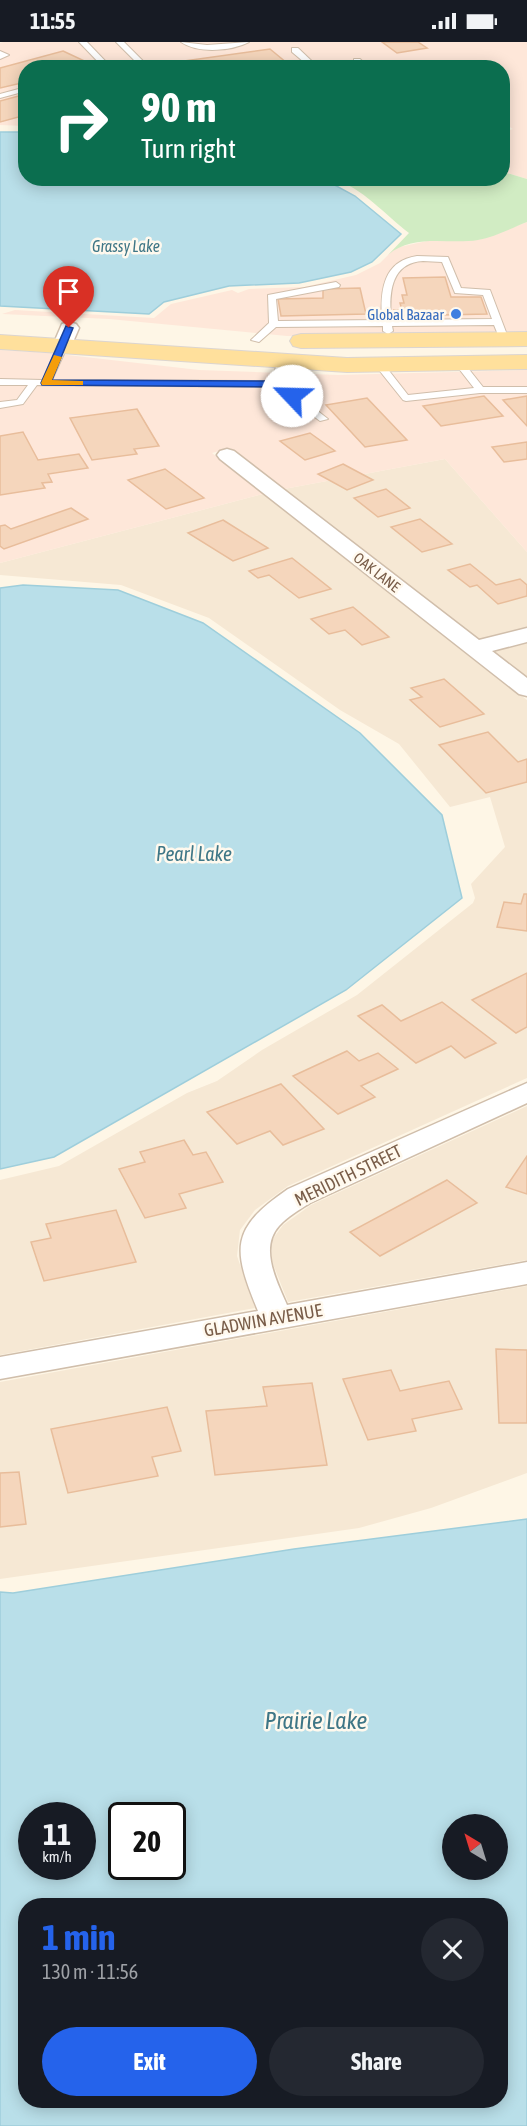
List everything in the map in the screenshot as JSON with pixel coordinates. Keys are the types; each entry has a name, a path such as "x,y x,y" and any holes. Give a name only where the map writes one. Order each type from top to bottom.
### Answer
{"main road":[{"path":"0,324 66,336 282,361 380,365 527,362"},
{"path":"0,342 66,336 256,340 388,333 501,331 527,339"}],"street":[{"name":"OAK LANE","path":"227,455 527,689"},
{"path":"475,648 527,635"},
{"name":"MERIDITH STREET","path":"276,1317 254,1258 255,1236 268,1218 299,1196 527,1092"},
{"name":"GLADWIN AVENUE","path":"0,1368 527,1273"}],"lane":[{"path":"83,42 100,60"},
{"path":"120,42 139,60"},
{"path":"185,42 206,48 246,42"},
{"path":"295,50 307,60"},
{"path":"0,96 18,91"},
{"path":"256,340 274,324 388,333 388,288 395,270 402,263 445,259 458,291 487,292 501,331"},
{"path":"274,324 272,297 336,285"},
{"path":"46,383 66,336"},
{"path":"277,384 282,361"},
{"path":"461,364 480,390"},
{"path":"380,365 406,398 480,390 527,390"},
{"path":"0,382 277,384 323,420"},
{"path":"0,405 20,402 34,383"}],"shaded area":[{"path":"527,42 527,179 510,174 510,130 513,129 510,127 510,60 18,60 18,126 0,125 0,43"},
{"path":"527,222 527,334 387,338 287,336 109,319 2,314 15,310 154,318 171,304 232,290 238,293 249,289 304,287 356,275 380,263 395,248 436,239 478,240"},
{"path":"0,350 50,353 199,370 338,375 527,370 527,552 445,459 284,489 230,448 212,453 263,494 0,563"},
{"path":"445,459 527,552 527,627 478,640 284,489"},
{"path":"263,494 527,700 527,1078 288,1186 255,1210 240,1230 237,1256 255,1308 0,1355 0,1180 59,1166 187,1093 217,1081 262,1050 357,995 473,903 475,898 471,884 505,847 490,797 450,807 399,744 340,710 209,618 121,585 0,575 0,563"},
{"path":"527,643 527,678 493,652"},
{"path":"527,1106 527,1260 288,1302 271,1259 272,1240 283,1225 311,1205"},
{"path":"527,1286 527,1473 431,1508 359,1528 0,1579 0,1382"}],"green space":[{"path":"510,174 527,179 527,222 484,239 420,242 398,248 388,255 409,233 350,186 510,186"}],"water":[{"name":"Grassy Lake","path":"0,132 18,132 18,186 337,186 355,196 401,234 372,262 351,272 299,283 229,286 164,302 149,314 0,306"},
{"name":"Pearl Lake","path":"23,585 118,590 203,623 360,733 442,815 462,898 346,990 54,1157 0,1169 0,588"},
{"name":"Prairie Lake","path":"527,1519 527,2126 0,2126 0,1592 13,1593 294,1549"}],"building":[{"path":"382,42 418,42 427,48 397,53"},
{"path":"270,49 283,60 191,60"},
{"path":"63,51 82,60 30,60"},
{"path":"18,63 18,84 0,88 0,68"},
{"path":"18,96 18,117 0,122 0,101"},
{"path":"445,277 451,297 481,297 487,314 396,316 394,310 402,310 400,303 404,303 402,295 407,295 403,278"},
{"path":"360,288 366,314 281,316 278,299 323,298 323,289"},
{"path":"484,396 503,416 441,426 423,406"},
{"path":"527,396 527,426 503,400"},
{"path":"367,398 407,440 365,447 326,405"},
{"path":"137,409 159,446 134,449 137,454 92,460 70,418"},
{"path":"23,432 38,460 79,454 88,468 48,474 52,482 42,483 45,488 0,495 0,436"},
{"path":"310,433 335,451 305,460 280,441"},
{"path":"527,442 527,459 504,462 492,447"},
{"path":"343,464 373,480 347,490 318,474"},
{"path":"165,469 204,498 166,509 128,480"},
{"path":"386,489 410,508 378,517 354,498"},
{"path":"71,508 88,519 4,549 0,546 0,526 5,525 11,529"},
{"path":"420,519 452,544 422,552 391,527"},
{"path":"223,520 268,548 233,561 188,533"},
{"path":"292,558 331,589 299,598 269,575 258,578 249,571"},
{"path":"470,564 496,585 520,579 527,585 527,596 498,604 477,585 470,587 448,570"},
{"path":"353,607 389,637 362,645 345,630 329,634 311,619"},
{"path":"444,679 484,714 440,727 410,700 422,697 411,688"},
{"path":"488,732 518,762 527,759 527,782 486,793 439,745"},
{"path":"524,894 527,894 527,931 497,927 504,902 521,904"},
{"path":"527,973 527,1027 516,1033 472,1000"},
{"path":"442,1002 496,1043 465,1058 451,1046 416,1063 358,1016 382,1005 401,1021"},
{"path":"347,1051 359,1061 378,1053 398,1069 361,1086 375,1097 338,1114 293,1076"},
{"path":"281,1084 324,1129 283,1145 270,1131 237,1144 207,1112"},
{"path":"184,1140 193,1155 206,1152 223,1182 179,1194 186,1208 145,1218 119,1169 145,1162 140,1152"},
{"path":"527,1156 527,1194 506,1187"},
{"path":"447,1180 477,1203 380,1256 350,1232"},
{"path":"116,1210 136,1262 44,1281 31,1242 51,1238 46,1224"},
{"path":"496,1349 527,1350 527,1423 499,1423"},
{"path":"391,1370 400,1391 449,1381 462,1409 412,1419 416,1431 368,1440 343,1379"},
{"path":"312,1383 327,1465 215,1475 206,1411 267,1406 263,1387"},
{"path":"167,1407 181,1451 152,1457 158,1476 68,1493 51,1429"},
{"path":"19,1472 26,1524 0,1527 0,1473"}],"slow traffic":[{"path":"57,357 46,383 80,383"}],"place":[{"name":"Global Bazaar","path":"456,314"}],"route":[{"path":"69,328 46,383 277,384 292,396"}]}
